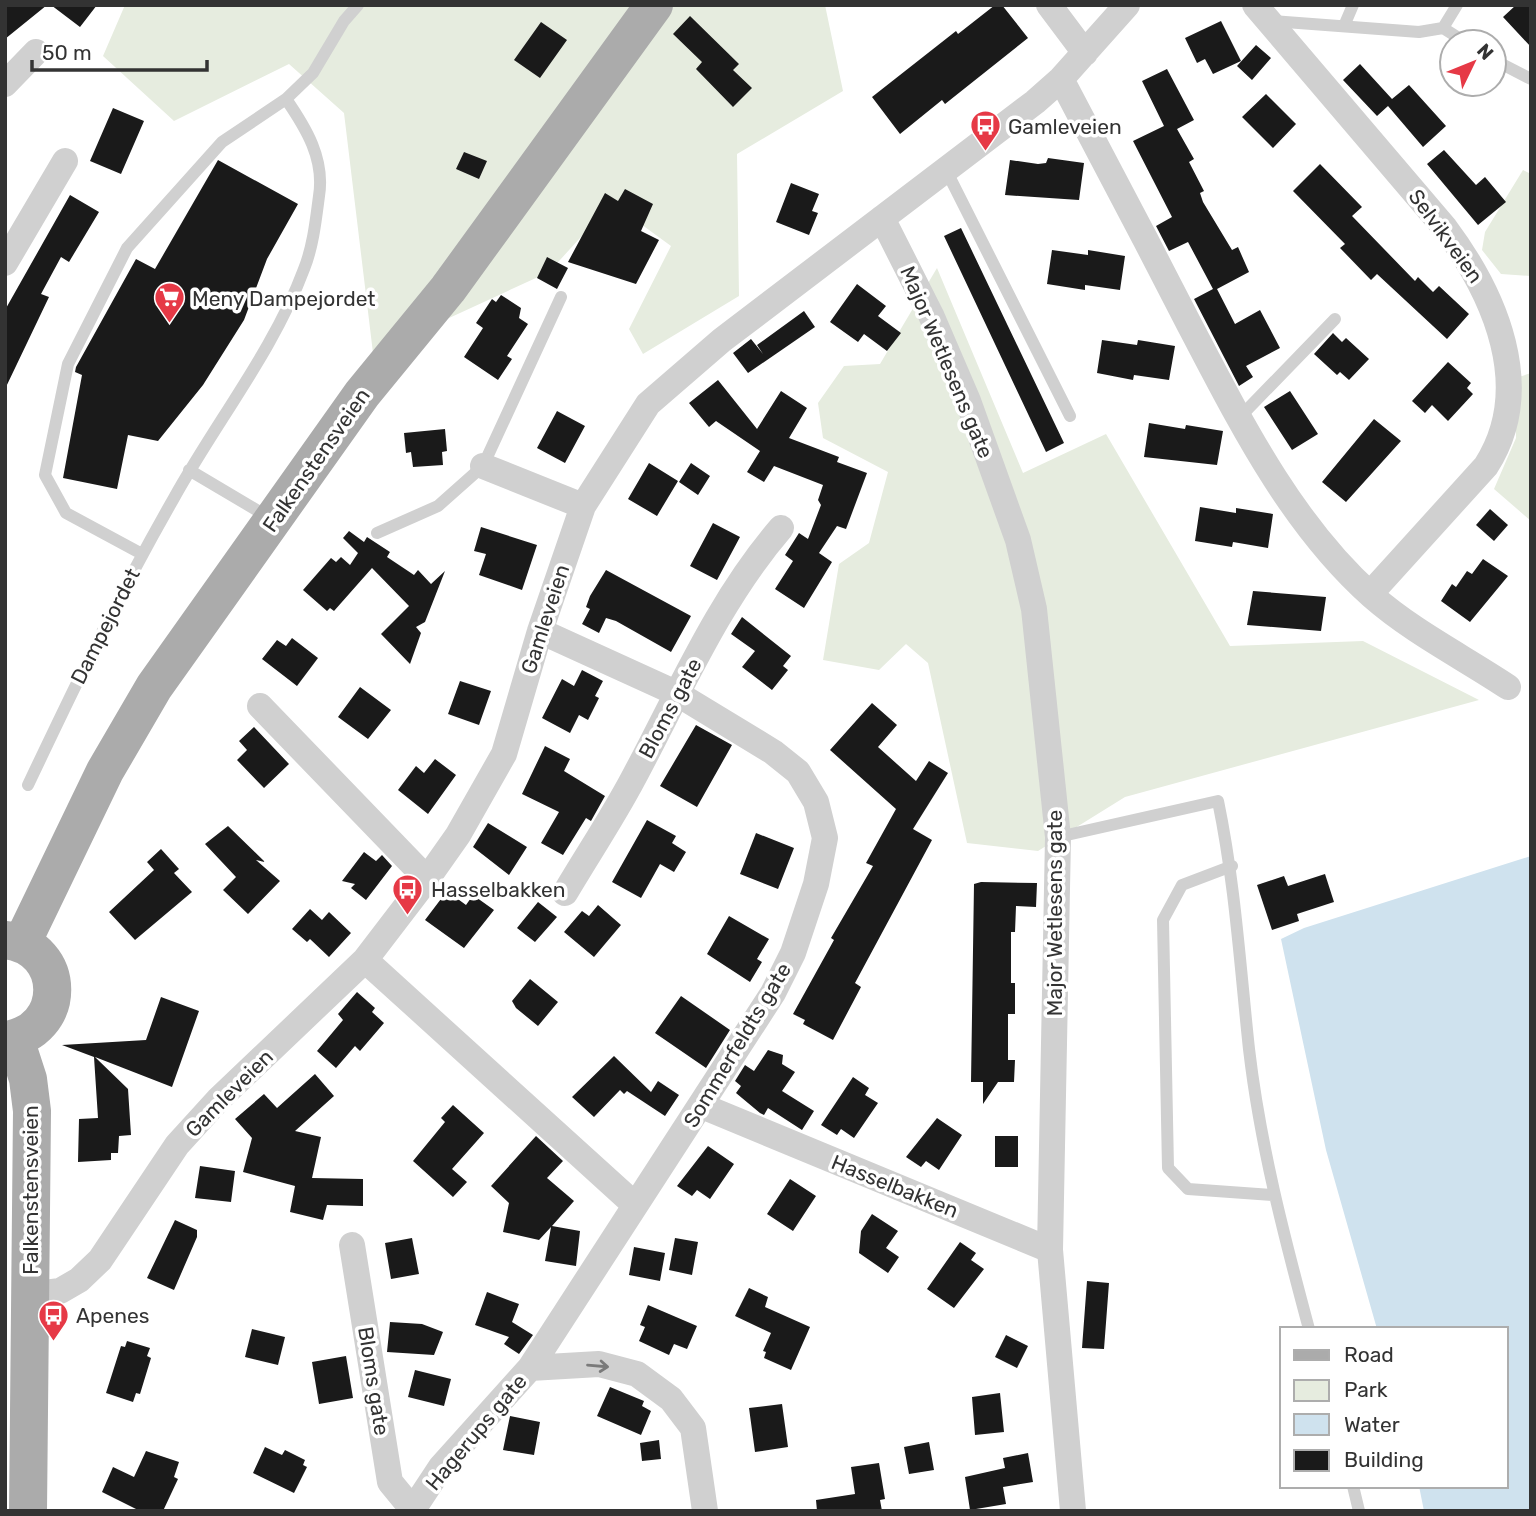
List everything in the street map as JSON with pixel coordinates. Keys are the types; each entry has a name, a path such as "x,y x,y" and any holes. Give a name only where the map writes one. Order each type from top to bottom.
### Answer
{"main road":[{"name":"Falkenstensveien","path":"28,1511 32,1111 28,1079 10,1040 29,1033 41,1023 53,994 52,978 46,964 14,942 131,725 362,394 448,289 653,5"}],"street":[{"path":"1049,5 1085,53"},
{"name":"Gamleveien","path":"30,1295 60,1291 79,1280 100,1260 177,1145 218,1100 365,960 458,835 504,754 540,631 583,506 648,404 722,340 1061,79 1127,5"},
{"name":"Selvikveien","path":"1263,13 1445,228 1481,281 1502,328 1510,384 1507,425 1500,445 1486,466 1370,594"},
{"path":"5,84 36,52"},
{"path":"1061,79 1239,419 1279,484 1324,545 1370,594 1405,623 1435,639 1508,687"},
{"path":"5,263 65,161"},
{"name":"Major Wetlesens gate","path":"882,218 931,315 968,401 1018,540 1034,609 1058,837 1049,1250 1073,1511"},
{"path":"483,466 583,506"},
{"name":"Bloms gate","path":"565,892 633,779 676,693 755,558 780,528"},
{"name":"Sommerfeldts gate","path":"530,1368 773,993 793,953 816,884 825,838 816,802 798,772 773,752 676,693 540,631"},
{"path":"260,706 427,879"},
{"path":"365,960 635,1205"},
{"name":"Hasselbakken","path":"702,1106 1049,1250"},
{"name":"Bloms gate","path":"352,1245 390,1482 413,1510"},
{"name":"Hagerups gate","path":"413,1510 441,1467 530,1368 600,1364 637,1374 670,1399 693,1428 705,1511"}],"lane":[{"path":"142,554 65,513 45,475 68,364 127,248 222,142 286,99 313,73 344,21 358,5"},
{"path":"1344,26 1353,5"},
{"path":"1443,28 1457,5"},
{"path":"1263,13 1344,26 1419,32 1438,29"},
{"path":"1508,67 1531,79"},
{"name":"Dampejordet","path":"28,785 120,592 189,470 288,309 306,265 320,193 316,153 309,132 286,99"},
{"path":"945,167 1070,416"},
{"path":"377,533 438,506 483,466 561,297"},
{"path":"1239,419 1335,319"},
{"path":"189,470 273,521"},
{"path":"1058,837 1218,801 1231,866 1249,1050 1272,1195 1308,1327"},
{"path":"1231,866 1182,885 1163,920 1168,1168 1188,1189 1272,1195"},
{"path":"1353,1488 1359,1511"}],"green space":[{"path":"125,5 825,5 843,91 737,154 739,296 643,354 629,329 671,246 612,203 549,272 373,353 344,113 289,64 174,121 103,56"},
{"path":"1523,170 1531,174 1531,276 1501,274 1482,250 1485,232"},
{"path":"937,268 1023,473 1106,434 1230,646 1363,641 1479,700 1125,797 1038,851 967,843 928,663 906,644 879,670 823,660 839,564 869,543 888,472 823,438 818,403 844,366 880,364"},
{"path":"1531,373 1531,521 1494,489 1516,438 1516,378"}],"water":[{"path":"1531,856 1531,1511 1424,1511 1419,1488 1508,1488 1508,1327 1376,1327 1326,1150 1281,939 1304,928"}],"building":[{"path":"5,5 47,5 5,39"},
{"path":"51,5 97,5 80,27"},
{"path":"995,5 1002,5 1028,38 945,104 942,100 900,134 872,97 956,31 958,34"},
{"path":"1516,5 1531,5 1531,47 1503,17"},
{"path":"690,16 739,64 733,70 752,88 733,107 696,69 702,62 673,34"},
{"path":"1221,21 1241,61 1213,74 1205,59 1197,63 1185,38"},
{"path":"541,22 567,40 540,78 514,60"},
{"path":"1256,45 1271,58 1252,80 1237,66"},
{"path":"1360,64 1392,99 1409,85 1446,126 1423,147 1388,106 1377,116 1343,80"},
{"path":"1167,69 1194,120 1177,129 1194,159 1189,162 1204,191 1200,193 1203,202 1232,250 1238,247 1249,272 1217,289 1235,324 1260,310 1280,348 1246,366 1253,377 1239,386 1194,299 1213,289 1188,242 1169,251 1156,226 1172,217 1133,141 1164,126 1142,81"},
{"path":"1266,94 1296,124 1273,148 1242,117"},
{"path":"113,108 144,121 121,174 90,161"},
{"path":"1444,150 1476,185 1485,177 1506,202 1478,225 1427,164"},
{"path":"464,152 487,161 479,179 456,169"},
{"path":"1048,158 1084,163 1079,200 1005,195 1010,160 1038,164 1046,163"},
{"path":"218,160 298,204 267,259 244,320 203,385 158,441 128,435 117,489 63,478 82,375 75,372 76,367 136,259 155,269"},
{"path":"1320,164 1362,207 1352,216 1415,281 1418,277 1433,292 1439,286 1469,314 1447,339 1377,274 1371,280 1340,248 1345,244 1293,191"},
{"path":"791,183 819,194 812,211 818,213 809,235 776,222"},
{"path":"625,189 653,204 641,231 659,240 636,284 568,262 605,193 618,201"},
{"path":"70,195 99,212 69,262 61,257 41,294 49,297 5,389 5,310"},
{"path":"961,228 1064,443 1046,452 944,236"},
{"path":"1052,250 1088,255 1088,250 1125,256 1120,290 1085,285 1085,290 1047,284"},
{"path":"547,257 568,268 557,289 537,278"},
{"path":"857,284 886,306 878,316 901,333 887,351 864,334 858,342 830,322"},
{"path":"501,295 521,308 519,318 528,324 507,356 512,359 498,380 464,357 483,328 476,323 492,299 496,302"},
{"path":"804,311 815,327 748,373 733,353 751,339 763,354 757,345"},
{"path":"1333,333 1342,342 1346,338 1369,359 1349,380 1340,372 1337,375 1314,354"},
{"path":"1102,340 1137,345 1138,340 1175,346 1169,380 1134,375 1133,380 1097,373"},
{"path":"1448,362 1471,383 1467,388 1473,394 1448,421 1432,405 1425,413 1412,401"},
{"path":"718,380 757,429 781,391 807,408 789,438 839,457 837,462 867,473 846,529 837,526 819,553 832,562 804,608 775,589 793,561 785,555 799,533 808,539 821,505 818,500 823,485 774,466 764,482 747,472 760,451 716,421 709,427 689,403"},
{"path":"1290,391 1318,434 1292,450 1264,407"},
{"path":"557,411 585,426 565,463 537,448"},
{"path":"1374,419 1401,441 1346,502 1322,482"},
{"path":"1149,423 1223,431 1217,465 1144,457"},
{"path":"445,429 447,451 442,452 443,465 413,467 411,452 406,453 404,433"},
{"path":"649,463 678,481 657,516 628,499"},
{"path":"691,463 710,476 698,495 679,482"},
{"path":"1200,507 1236,513 1236,508 1273,514 1268,548 1233,542 1232,547 1195,541"},
{"path":"1490,509 1508,525 1494,541 1476,525"},
{"path":"713,523 740,537 717,580 690,566"},
{"path":"481,527 537,545 522,590 479,575 486,554 474,551"},
{"path":"349,531 364,542 367,537 390,552 387,557 414,575 418,570 431,584 445,571 425,622 416,627 421,633 410,664 381,634 409,606 372,568 334,611 330,608 327,611 303,590 331,558 336,562 341,557 350,565 358,553 343,538"},
{"path":"1483,559 1508,576 1470,622 1441,601 1452,584 1456,587 1467,571 1472,574"},
{"path":"606,570 691,616 671,652 616,621 606,618 599,633 582,624 590,609 586,607 590,596"},
{"path":"1253,591 1326,597 1321,631 1247,625"},
{"path":"742,617 791,656 783,666 788,670 772,690 742,667 755,651 731,634"},
{"path":"292,638 318,658 297,686 262,659 277,640 286,646"},
{"path":"582,670 603,681 595,696 599,698 588,720 579,715 570,733 542,718 562,679 574,686"},
{"path":"460,681 491,691 479,725 448,714"},
{"path":"360,687 391,710 368,739 338,717"},
{"path":"872,703 897,725 878,747 916,781 929,761 948,773 913,829 932,840 855,983 861,987 833,1040 803,1024 805,1020 793,1014 834,940 831,938 873,866 866,863 896,809 830,750"},
{"path":"696,725 732,745 697,807 660,786"},
{"path":"254,727 289,764 264,788 237,760 247,750 239,741"},
{"path":"545,746 570,759 564,771 605,796 591,821 586,818 563,855 541,843 559,812 522,794"},
{"path":"435,759 456,775 428,814 398,790 416,766 424,773"},
{"path":"647,820 676,836 672,843 686,852 674,872 660,864 641,898 612,882"},
{"path":"488,823 527,847 509,875 473,847"},
{"path":"228,826 265,862 256,860 280,881 248,914 223,890 236,877 205,844"},
{"path":"756,833 794,848 778,889 740,874"},
{"path":"161,849 179,869 174,873 192,892 135,940 109,912 154,870 147,862"},
{"path":"364,852 376,861 382,855 392,866 366,900 351,888 355,884 342,881"},
{"path":"1325,874 1334,902 1297,914 1299,921 1272,930 1257,885 1284,876 1288,886"},
{"path":"1037,883 1036,907 1016,906 1015,932 1011,932 1011,983 1015,983 1015,1014 1008,1014 1008,1060 1015,1060 1014,1082 998,1082 983,1104 983,1082 971,1082 974,884"},
{"path":"447,891 466,905 473,895 494,910 464,948 425,920"},
{"path":"538,902 557,917 535,942 517,928"},
{"path":"598,905 621,925 594,957 564,932 582,911 589,916"},
{"path":"310,909 322,920 329,912 351,933 329,957 310,939 307,942 292,929"},
{"path":"729,916 769,939 757,959 762,962 750,982 707,954"},
{"path":"530,979 558,1002 538,1026 516,1008 512,1001"},
{"path":"357,992 375,1008 372,1012 384,1023 360,1051 355,1046 336,1068 317,1051 343,1020 338,1014"},
{"path":"681,996 730,1030 706,1068 655,1033"},
{"path":"161,997 199,1011 172,1087 95,1057 128,1089 131,1135 119,1136 118,1153 111,1153 111,1160 78,1162 79,1119 98,1118 94,1057 62,1045 146,1040"},
{"path":"768,1050 783,1055 782,1064 795,1072 782,1091 814,1111 802,1130 768,1108 764,1115 760,1113 736,1093 741,1086 735,1081 745,1065 754,1071"},
{"path":"614,1056 651,1092 658,1081 679,1095 665,1116 627,1091 624,1094 620,1090 594,1117 572,1097"},
{"path":"315,1074 334,1096 295,1131 321,1137 312,1178 363,1179 363,1206 327,1205 323,1220 290,1212 295,1186 243,1172 252,1138 235,1119 264,1094 277,1108"},
{"path":"853,1077 869,1088 865,1095 878,1103 854,1138 841,1129 837,1135 821,1125"},
{"path":"453,1105 484,1133 452,1169 467,1182 453,1197 413,1161 445,1122 441,1118"},
{"path":"937,1118 962,1135 939,1170 926,1161 921,1167 906,1157"},
{"path":"536,1136 563,1161 547,1178 574,1201 552,1226 580,1231 576,1266 545,1261 551,1227 539,1240 503,1232 509,1203 491,1186"},
{"path":"995,1136 1018,1136 1018,1167 995,1167"},
{"path":"708,1146 734,1164 710,1199 697,1190 692,1196 677,1186"},
{"path":"200,1166 235,1171 231,1202 195,1198"},
{"path":"790,1179 816,1196 793,1231 767,1214"},
{"path":"872,1214 898,1231 886,1248 899,1257 888,1273 859,1253 861,1231"},
{"path":"175,1220 197,1230 197,1237 174,1290 147,1278"},
{"path":"412,1238 419,1274 391,1279 385,1243"},
{"path":"675,1238 698,1242 692,1275 669,1270"},
{"path":"960,1242 976,1253 971,1260 984,1269 954,1308 927,1289"},
{"path":"634,1247 665,1253 660,1281 629,1275"},
{"path":"1087,1281 1109,1283 1104,1349 1082,1348"},
{"path":"749,1288 768,1297 765,1307 810,1327 791,1370 764,1358 766,1352 763,1351 771,1333 735,1316"},
{"path":"487,1292 519,1304 512,1322 533,1335 519,1354 504,1344 509,1337 475,1325"},
{"path":"648,1305 697,1326 687,1349 674,1344 669,1355 639,1341 645,1327 640,1325"},
{"path":"390,1322 422,1324 443,1332 434,1355 387,1352"},
{"path":"252,1329 285,1337 278,1365 245,1357"},
{"path":"1006,1335 1028,1346 1017,1368 995,1357"},
{"path":"127,1341 150,1348 147,1356 151,1358 140,1394 136,1393 133,1402 106,1393 121,1346 125,1347"},
{"path":"346,1356 353,1398 319,1404 312,1362"},
{"path":"415,1370 451,1379 444,1406 408,1397"},
{"path":"610,1387 644,1401 642,1406 651,1411 641,1435 597,1416"},
{"path":"1000,1393 1004,1432 975,1435 972,1397"},
{"path":"782,1404 788,1447 755,1452 749,1408"},
{"path":"510,1416 540,1422 534,1455 503,1450"},
{"path":"659,1440 661,1459 642,1461 640,1443"},
{"path":"929,1442 934,1470 909,1474 904,1447"},
{"path":"265,1447 282,1455 285,1450 305,1460 303,1465 307,1467 294,1493 253,1473"},
{"path":"146,1451 179,1462 174,1477 178,1479 163,1511 140,1511 102,1492 113,1467 134,1477"},
{"path":"1028,1453 1033,1482 1003,1487 1006,1504 970,1510 965,1477 1005,1468 1003,1458"},
{"path":"879,1463 885,1499 880,1500 882,1511 817,1511 816,1500 855,1494 851,1467"}],"place":[{"name":"Gamleveien","path":"985,153"},
{"name":"Meny Dampejordet","path":"169,325"},
{"name":"Hasselbakken","path":"408,916"},
{"name":"Apenes","path":"53,1342"}]}
